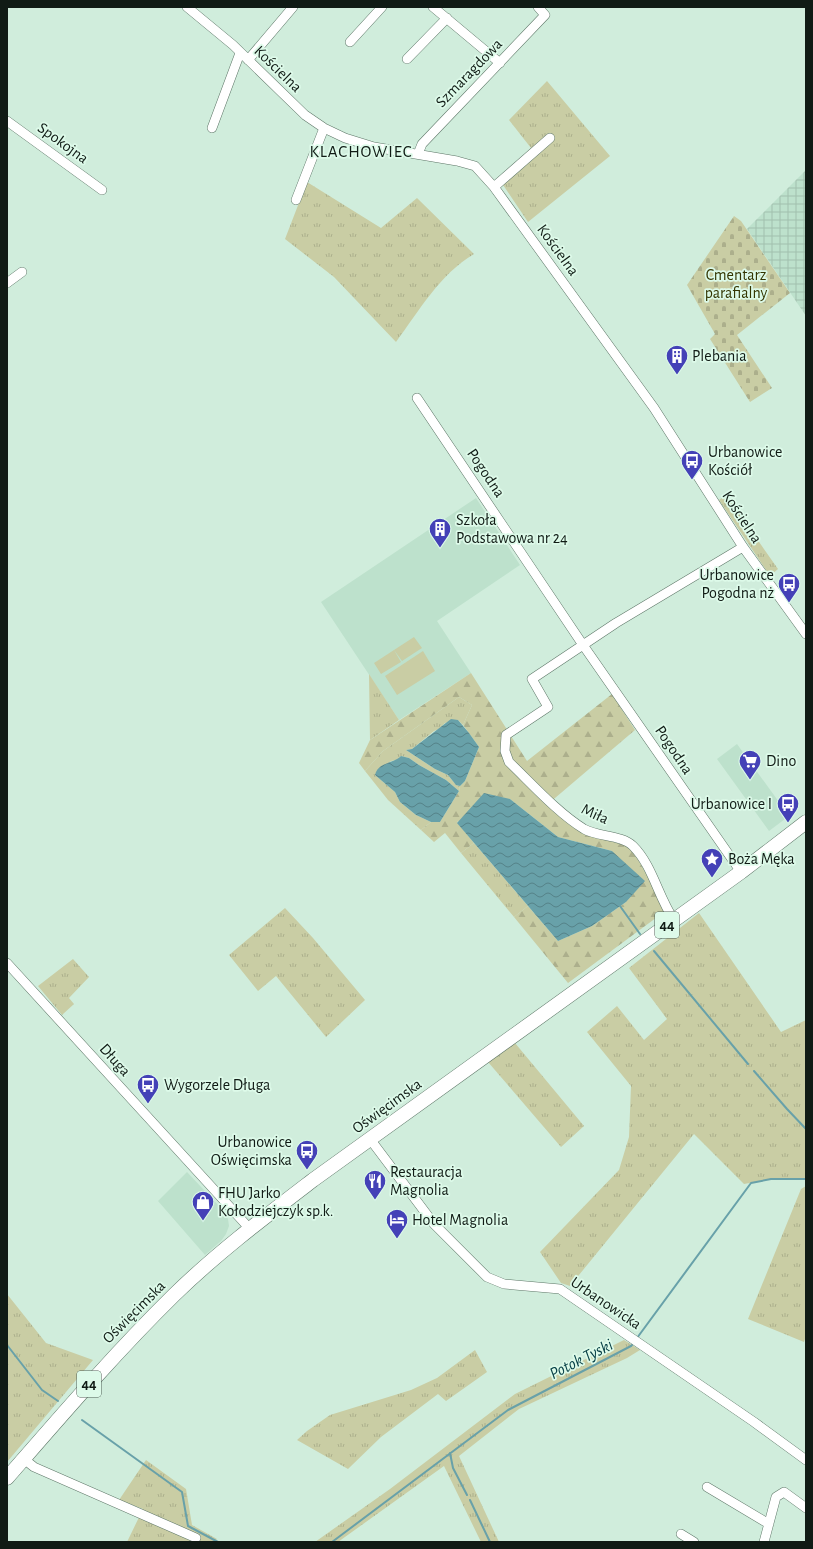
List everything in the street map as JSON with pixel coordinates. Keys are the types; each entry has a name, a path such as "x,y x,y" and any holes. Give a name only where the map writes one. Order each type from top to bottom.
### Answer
{"highway":[{"name":"Oświęcimska","path":"7,1478 118,1352 175,1294 250,1229 314,1180 741,872 806,822"}],"street":[{"path":"248,60 293,7"},
{"path":"350,42 382,7"},
{"path":"433,7 500,63"},
{"name":"Szmaragdowa","path":"418,154 422,144 546,15 538,7"},
{"name":"Kościelna","path":"189,8 248,60 300,111 324,128 345,138 374,147 457,161 475,166 494,187 654,408 743,547 806,634"},
{"path":"407,59 447,18"},
{"path":"212,128 240,53"},
{"name":"Spokojna","path":"7,121 102,190"},
{"path":"296,200 324,128"},
{"path":"494,187 550,138"},
{"path":"7,283 22,272"},
{"name":"Pogodna","path":"417,398 583,645 741,872"},
{"path":"583,645 616,623 743,547"},
{"name":"Miła","path":"583,645 532,680 548,707 506,735 505,751 509,762 568,818 586,829 600,835 621,840 634,847 644,861 664,904 674,920"},
{"name":"Długa","path":"7,963 250,1229"},
{"name":"Urbanowicka","path":"370,1140 434,1224 487,1277 504,1284 560,1289 806,1460"},
{"path":"24,1458 34,1467 196,1538"},
{"path":"708,1487 769,1524"},
{"path":"764,1542 776,1497 784,1492 806,1508"},
{"path":"681,1534 694,1542"}],"shaded area":[{"path":"806,170 806,316 747,229"},
{"path":"476,498 520,565 437,621 471,673 399,720 321,602"},
{"path":"737,744 789,816 769,831 717,759"},
{"path":"187,1172 219,1206 228,1219 229,1226 226,1234 221,1241 205,1255 158,1201"}],"green space":[{"path":"547,81 610,156 528,222 499,179 531,148 509,120"},
{"path":"307,182 381,228 417,198 474,254 462,262 440,282 396,342 334,277 285,239"},
{"name":"Cmentarz parafialny","path":"734,216 741,221 790,293 737,335 772,388 750,402 710,339 715,334 687,285"},
{"path":"726,495 778,569 770,576 719,500"},
{"path":"414,637 422,648 402,661 394,650"},
{"path":"394,650 401,662 381,674 374,663"},
{"path":"423,651 435,671 397,695 385,676"},
{"path":"471,673 527,761 612,694 635,730 548,804 589,835 628,846 639,861 651,883 664,912 568,983 514,917 528,906 558,941 592,926 626,902 612,851 558,837 510,799 457,822 474,843 461,853 445,833 434,842 421,830 431,822 440,822 459,791 460,786 465,781 479,747 463,725 472,705 459,697 383,751 365,771 359,763 370,740"},
{"path":"369,674 399,720 370,740"},
{"path":"459,697 472,705 463,725 458,720 445,723 412,749 406,750 435,769 448,775 456,785 460,786 459,791 446,780 409,758 401,756 397,760 391,761 375,775 395,792 400,802 416,815 431,822 421,830 388,800 365,771 383,751"},
{"path":"474,843 528,906 514,917 461,853"},
{"path":"285,908 313,938 365,1000 326,1037 276,976 258,991 229,955"},
{"path":"699,913 781,1032 806,1020 806,1179 771,1179 744,1184 694,1134 570,1286 561,1283 540,1252 619,1170 629,1137 631,1086 587,1032 617,1006 644,1040 667,1019 629,968"},
{"path":"73,959 89,977 69,998 74,1004 62,1015 38,986"},
{"path":"515,1043 584,1126 561,1147 488,1062"},
{"path":"806,1186 806,1336 804,1342 748,1319 801,1189"},
{"path":"7,1294 46,1343 93,1360 7,1462"},
{"path":"624,1340 640,1350 627,1358 519,1409 459,1456 499,1542 481,1542 444,1466 338,1542 315,1542 390,1489 515,1394"},
{"path":"475,1350 487,1372 446,1401 438,1394 381,1437 348,1469 297,1440 330,1415 411,1390 437,1378"},
{"path":"146,1460 186,1489 192,1525 217,1539 214,1542 127,1542 143,1509 119,1500"}],"water":[{"path":"451,719 458,720 479,747 465,781 460,786 456,785 448,775 435,769 406,750 412,749"},
{"path":"401,756 409,758 446,780 459,791 440,822 431,822 416,815 400,802 395,792 375,775 382,765 398,759"},
{"path":"484,793 510,799 558,837 612,851 645,881 626,902 592,926 558,941 457,823"}],"waterway":[{"path":"620,906 640,934"},
{"path":"654,951 748,1064"},
{"path":"754,1071 806,1129"},
{"name":"Potok Tyski","path":"637,1338 751,1183 771,1179 806,1179"},
{"name":"Potok Tyski","path":"332,1542 508,1410 631,1346 634,1343"},
{"path":"7,1345 42,1390 58,1401"},
{"path":"82,1420 182,1492 188,1526 218,1542"},
{"path":"450,1453 453,1468 467,1495"},
{"path":"470,1500 490,1542"}],"place":[{"name":"Plebania","path":"677,376"},
{"name":"Urbanowice Kościół","path":"692,480"},
{"name":"Szkoła Podstawowa nr 24","path":"440,548"},
{"name":"Urbanowice Pogodna nż","path":"789,604"},
{"name":"Dino","path":"750,780"},
{"name":"Urbanowice I","path":"788,824"},
{"name":"Boża Męka","path":"712,878"},
{"name":"Wygorzele Długa","path":"148,1104"},
{"name":"Urbanowice Oświęcimska","path":"307,1170"},
{"name":"Restauracja Magnolia","path":"375,1200"},
{"name":"FHU Jarko Kołodziejczyk sp.k.","path":"203,1222"},
{"name":"Hotel Magnolia","path":"397,1240"}],"district":[{"name":"KLACHOWIEC","path":"361,151"}]}
